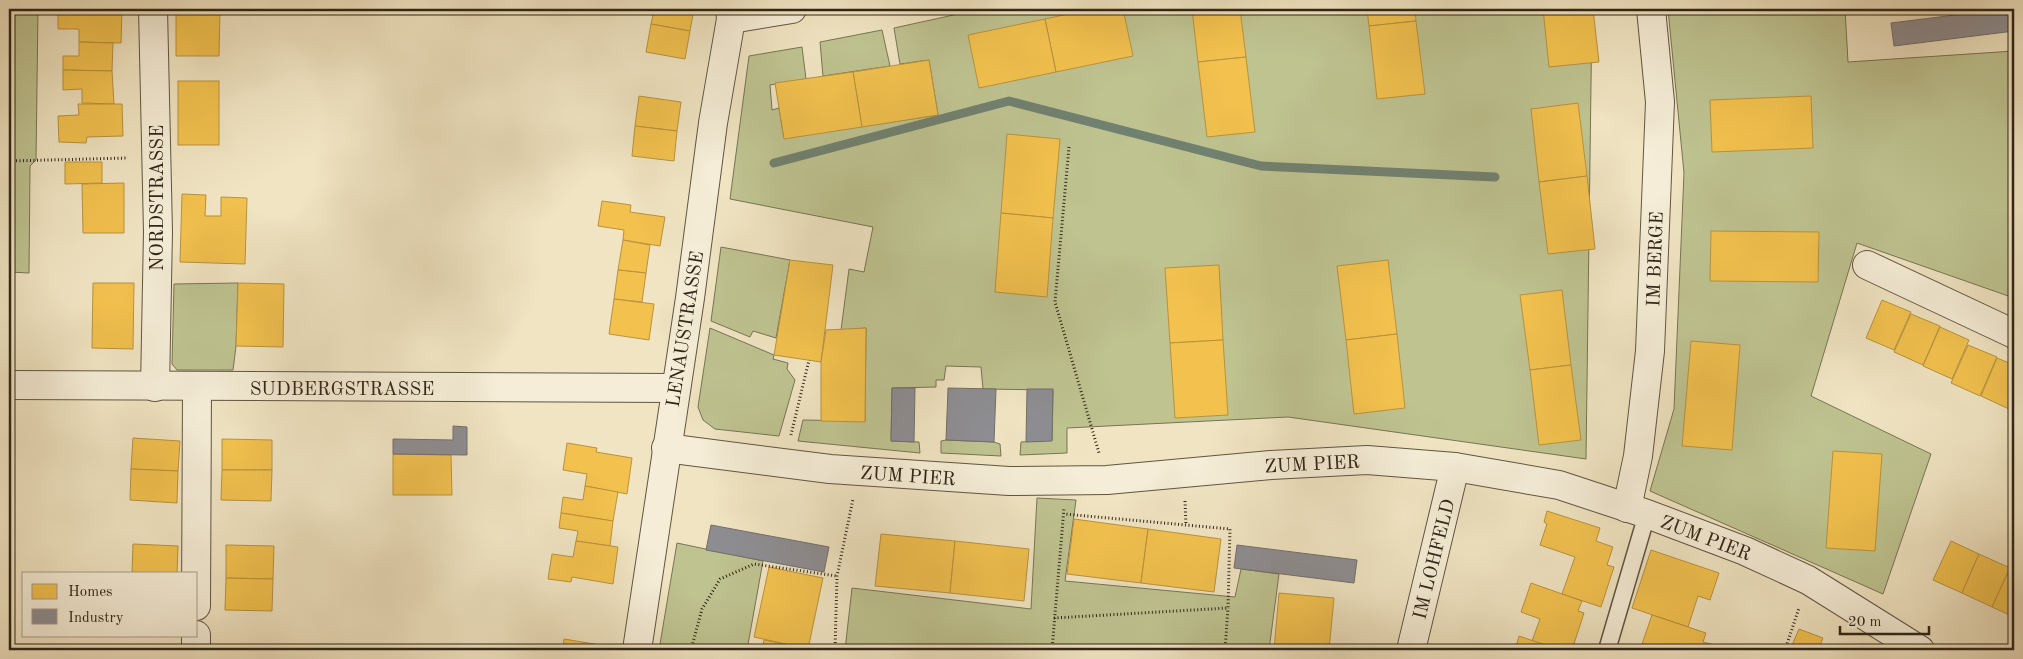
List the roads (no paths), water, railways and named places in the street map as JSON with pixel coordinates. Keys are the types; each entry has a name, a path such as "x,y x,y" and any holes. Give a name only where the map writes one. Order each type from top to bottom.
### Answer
{"street":[{"name":"NORDSTRASSE","path":"152,9 158,232 155,387"},
{"path":"730,14 792,9"},
{"name":"IM BERGE","path":"1637,511 1638,456 1650,351 1660,102 1651,9"},
{"name":"LENAUSTRASSE","path":"636,650 690,298 713,123 730,14"},
{"path":"1866,265 2014,334"},
{"name":"SUDBERGSTRASSE","path":"9,385 197,388 676,388"},
{"path":"196,572 197,388"},
{"name":"ZUM PIER","path":"666,448 784,465 859,472 1009,481 1066,482 1107,480 1271,465 1367,460 1455,467 1559,485 1637,511 1745,551 1808,580 1920,650"},
{"name":"IM LOHFELD","path":"1411,650 1455,467"},
{"path":"196,636 196,650"}],"lane":[{"path":"1607,650 1637,511"}],"waterway":[{"path":"774,163 1009,101 1261,166 1495,177"}]}
